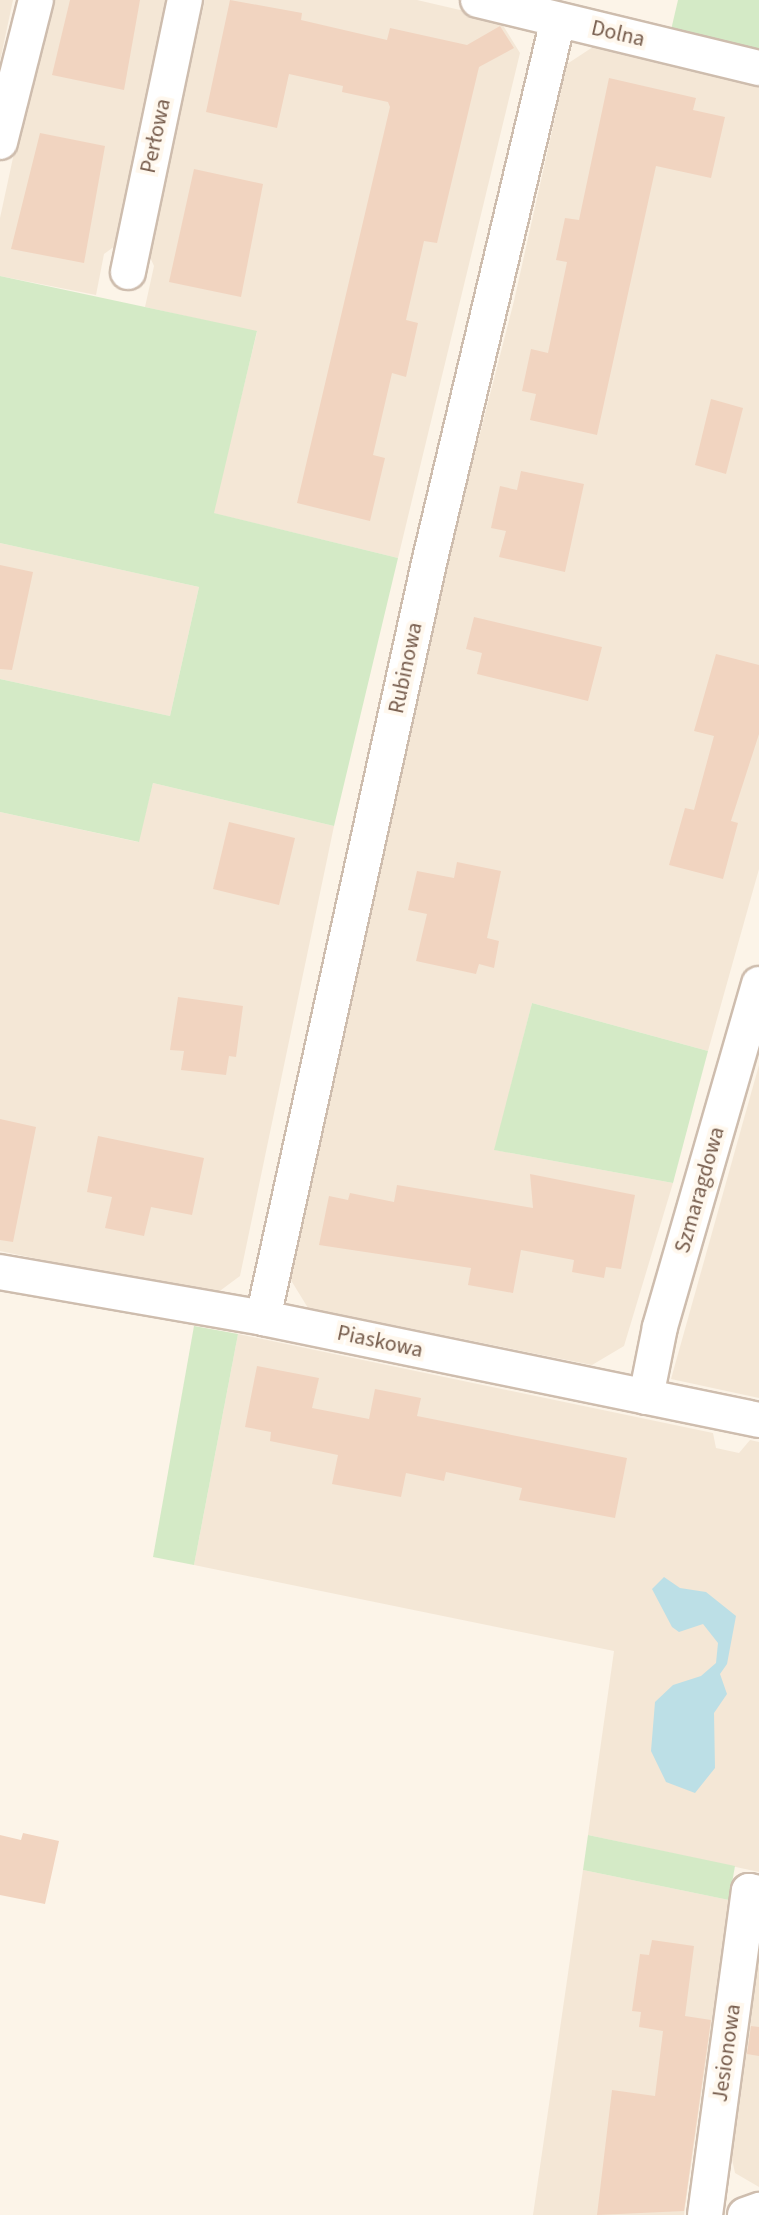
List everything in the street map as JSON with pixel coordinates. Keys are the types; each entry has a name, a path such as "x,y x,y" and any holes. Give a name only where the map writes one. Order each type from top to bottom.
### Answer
{"street":[{"path":"0,142 36,0"},
{"name":"Perłowa","path":"128,272 185,0"},
{"name":"Dolna","path":"478,0 759,68"},
{"name":"Rubinowa","path":"263,1318 429,563 558,20"},
{"name":"Szmaragdowa","path":"646,1397 660,1327 759,984"},
{"name":"Piaskowa","path":"0,1272 263,1318 759,1420"},
{"name":"Jesionowa","path":"705,2215 754,1892"},
{"path":"745,2215 759,2210"}],"shaded area":[{"path":"0,0 13,0 0,61"},
{"path":"47,0 169,0 115,246 104,254 96,295 0,276 0,218"},
{"path":"205,0 417,0 499,19 520,53 398,558 213,513 257,332 145,307 154,266 149,255"},
{"path":"599,43 759,81 759,869 708,1051 532,1003 495,1150 673,1183 624,1346 592,1365 308,1308 289,1277 419,671 514,301 567,64"},
{"path":"0,543 199,587 170,716 0,679"},
{"path":"153,783 334,826 240,1276 213,1296 0,1251 0,812 138,842"},
{"path":"759,1065 759,1398 671,1379"},
{"path":"238,1334 713,1433 716,1448 739,1453 750,1440 759,1442 759,1872 588,1835 614,1651 194,1565"},
{"path":"583,1870 729,1900 684,2215 533,2215"},
{"path":"759,1943 759,2187 735,2173 730,2150"}],"green space":[{"path":"678,0 759,0 759,49 671,30"},
{"path":"0,276 257,331 214,513 398,558 334,826 153,783 139,842 0,812 0,679 170,716 199,587 0,543"},
{"path":"532,1003 708,1051 673,1183 494,1150"},
{"path":"194,1326 238,1334 194,1565 153,1557"},
{"path":"588,1835 735,1866 729,1900 583,1870"}],"water":[{"path":"664,1577 680,1588 706,1592 736,1616 727,1664 720,1674 727,1694 714,1713 715,1768 695,1793 666,1782 651,1751 655,1702 673,1685 701,1676 716,1663 718,1643 703,1624 679,1632 672,1627 652,1589"}],"building":[{"path":"70,0 140,0 124,90 52,75"},
{"path":"230,0 302,13 301,20 387,40 390,28 467,45 500,26 514,48 479,67 437,243 424,241 406,320 418,323 406,377 392,373 373,455 385,458 370,521 297,503 390,107 388,102 342,92 343,86 289,74 277,128 206,112"},
{"path":"609,78 696,98 693,110 725,117 711,178 656,166 597,435 530,420 536,394 522,391 531,349 548,353 567,262 556,260 565,218 579,220"},
{"path":"40,133 105,146 84,263 11,249"},
{"path":"194,169 263,184 241,297 169,282"},
{"path":"711,399 743,408 726,474 695,465"},
{"path":"521,471 584,484 565,572 499,557 506,531 491,528 500,486 517,490"},
{"path":"0,565 33,572 12,670 0,669"},
{"path":"474,617 602,647 588,701 477,674 482,653 466,649"},
{"path":"716,654 759,665 759,734 731,821 738,823 723,879 669,865 685,808 694,810 714,736 694,731"},
{"path":"229,822 295,838 279,905 213,889"},
{"path":"457,862 501,871 487,938 499,941 494,968 479,964 476,974 416,961 427,914 408,910 417,871 454,878"},
{"path":"178,997 243,1006 236,1057 229,1056 226,1075 181,1070 184,1051 170,1050"},
{"path":"0,1119 36,1127 13,1242 0,1240"},
{"path":"98,1136 204,1158 192,1215 151,1207 144,1236 105,1228 112,1197 87,1192"},
{"path":"530,1174 635,1195 621,1269 606,1267 604,1278 572,1272 574,1260 521,1250 513,1293 468,1285 471,1268 319,1245 329,1196 348,1200 350,1193 394,1202 397,1185 533,1208"},
{"path":"257,1366 319,1378 312,1408 369,1419 375,1389 421,1398 417,1416 627,1458 615,1518 519,1500 522,1488 446,1472 444,1481 406,1473 401,1497 332,1484 338,1455 270,1441 271,1432 245,1427"},
{"path":"23,1833 59,1841 45,1904 0,1895 0,1835 21,1840"},
{"path":"652,1940 694,1946 685,2016 711,2020 684,2211 597,2215 612,2090 655,2096 663,2031 639,2027 641,2012 632,2011 640,1954 649,1955"},
{"path":"751,2026 759,2027 759,2056 747,2054"}]}
